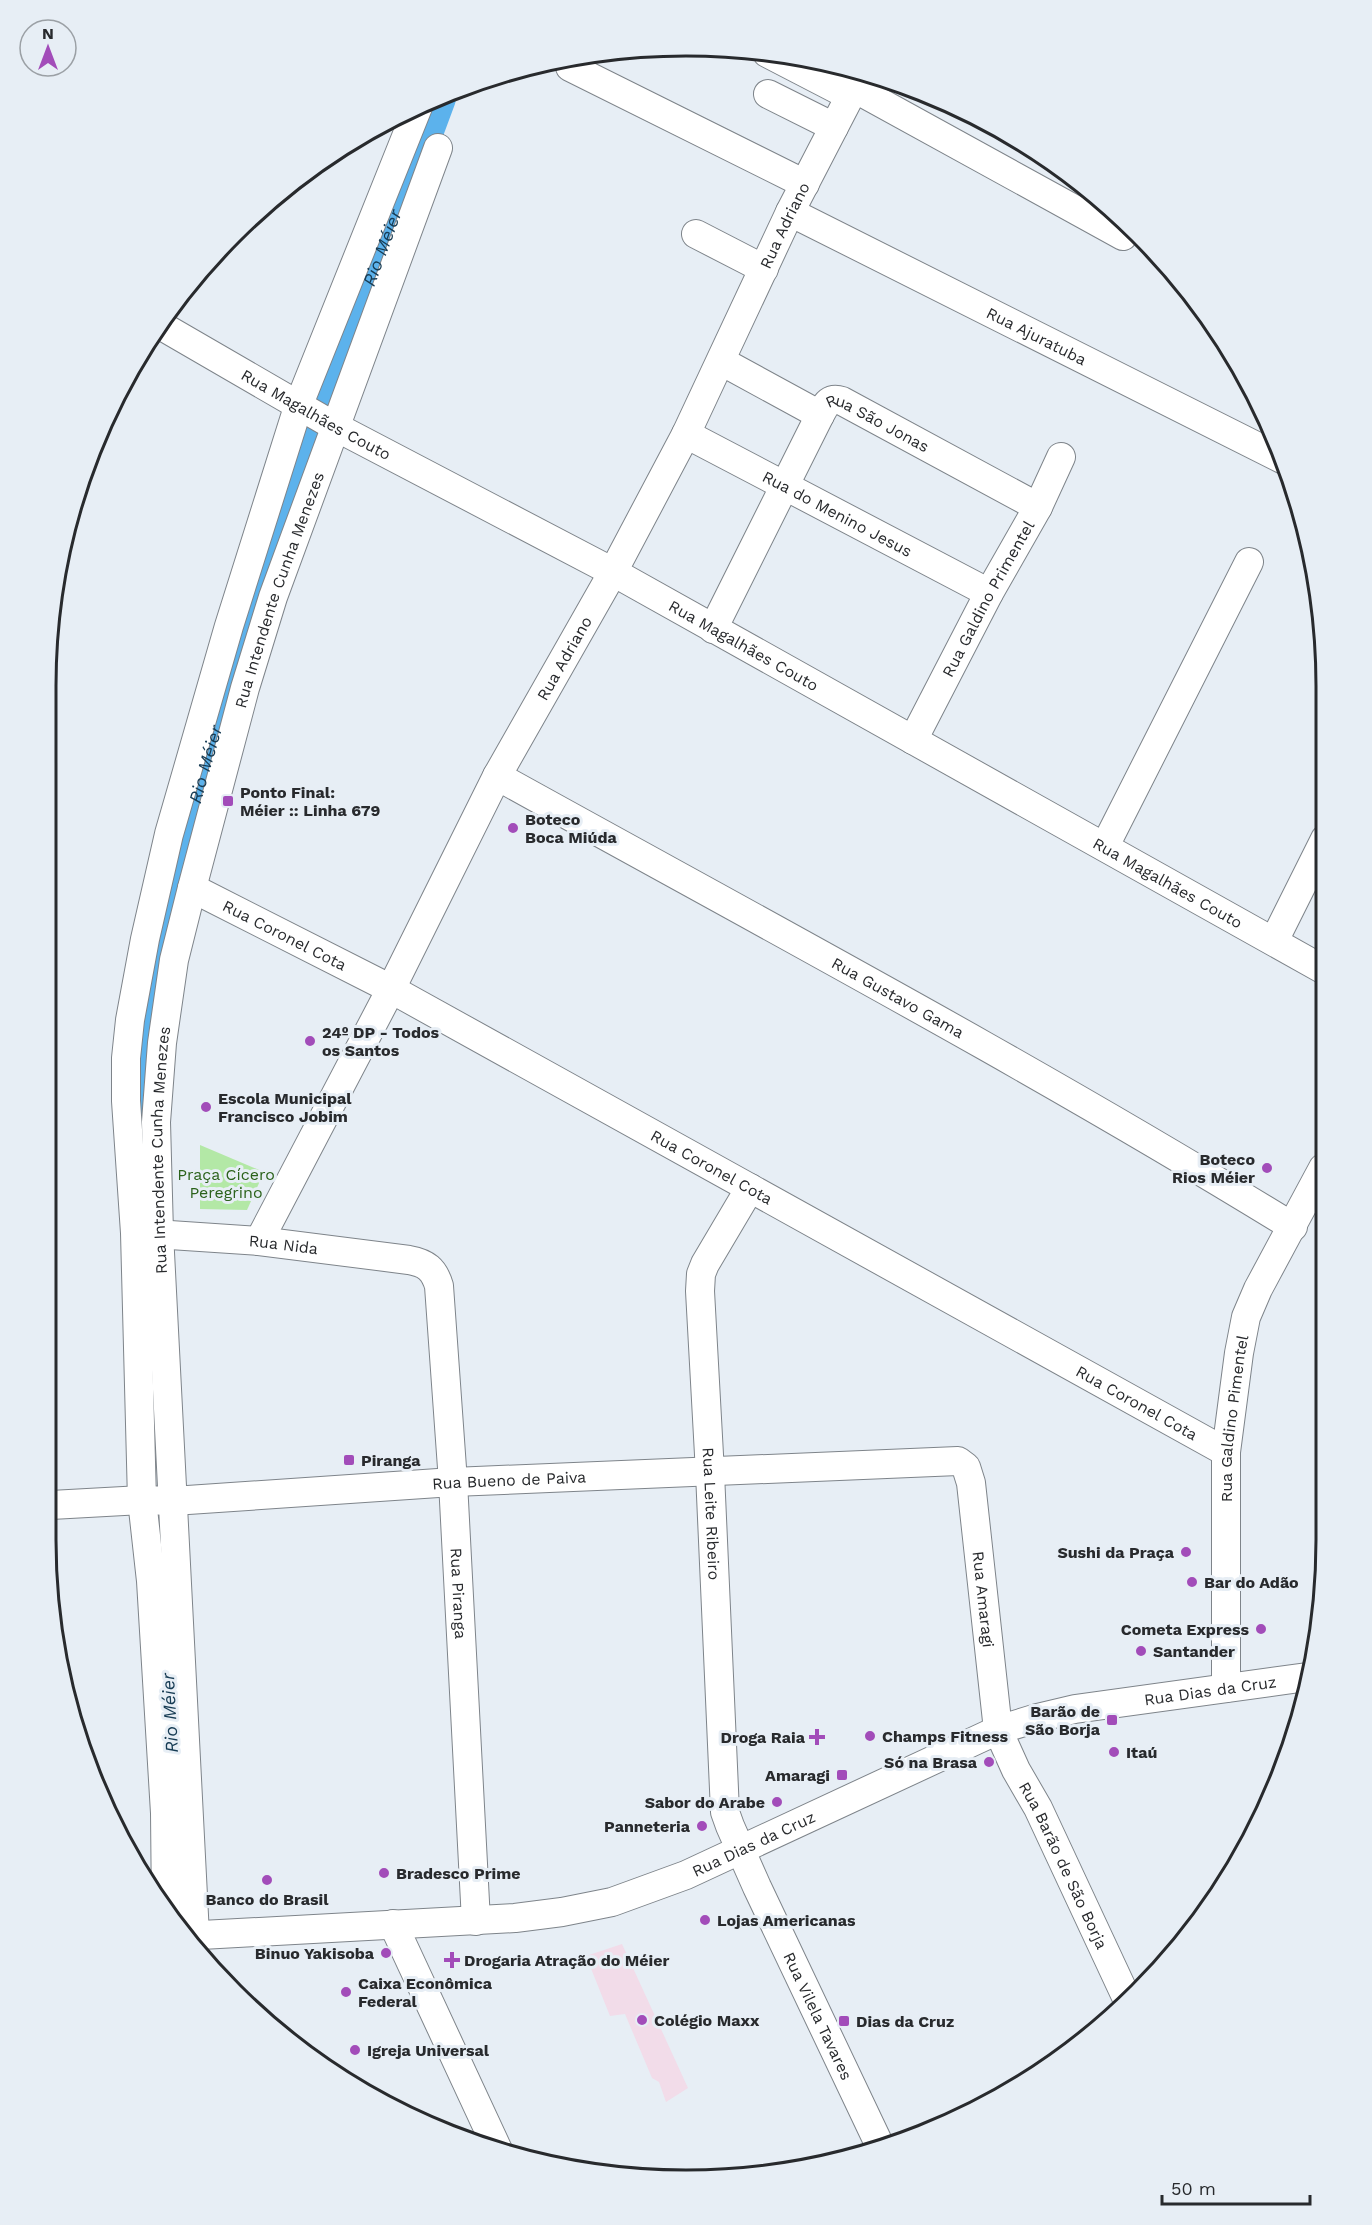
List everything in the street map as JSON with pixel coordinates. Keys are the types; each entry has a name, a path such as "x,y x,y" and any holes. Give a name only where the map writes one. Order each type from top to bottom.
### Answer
{"street":[{"path":"570,68 805,184"},
{"path":"808,68 855,85 1123,236"},
{"name":"Rua Adriano","path":"260,1241 391,989 497,776 613,572 686,434 790,212 855,85"},
{"path":"768,94 834,127"},
{"path":"318,416 415,117"},
{"path":"318,416 438,148"},
{"name":"Rua Ajuratuba","path":"790,212 1272,454"},
{"path":"696,234 764,269"},
{"name":"Rua Magalhães Couto","path":"167,329 318,416 613,572 1316,965"},
{"name":"Rua São Jonas","path":"721,362 820,415 827,402 832,399 842,401 1038,507"},
{"path":"713,629 820,415"},
{"name":"Rua Intendente Cunha Menezes","path":"147,1233 162,1043 174,960 245,688 307,504 318,416"},
{"name":"Rua Intendente Cunha Menezes","path":"188,1926 158,1501 147,1233 126,1101 126,1058 130,1020 145,939 169,834 229,626 318,416"},
{"name":"Rua do Menino Jesus","path":"686,434 990,593"},
{"name":"Rua Galdino Primentel","path":"914,740 990,593 1038,507 1061,457"},
{"path":"1105,846 1249,562"},
{"name":"Rua Gustavo Gama","path":"497,776 950,1026 1180,1158 1293,1227"},
{"path":"1274,941 1316,857"},
{"name":"Rua Coronel Cota","path":"192,888 391,989 1226,1452"},
{"name":"Rua Galdino Pimentel","path":"1226,1688 1226,1452 1239,1353 1246,1317 1258,1289 1316,1182"},
{"name":"Rua Leite Ribeiro","path":"741,1850 730,1826 724,1802 700,1291 701,1274 750,1188"},
{"name":"Rua Nida","path":"147,1233 260,1241 409,1260 430,1268"},
{"name":"Rua Piranga","path":"430,1268 439,1286 453,1482 476,1921"},
{"name":"Rua Bueno de Paiva","path":"56,1505 158,1501 453,1482 710,1473 949,1460 958,1461 966,1467"},
{"name":"Rua Amaragi","path":"966,1467 971,1483 998,1730"},
{"name":"Rua Intendente Cunha Menezes","path":"158,1501 151,1581 163,1780 166,1894"},
{"name":"Rua Dias da Cruz","path":"196,1936 476,1921 562,1912 612,1902 686,1875 998,1730 1075,1709 1300,1678"},
{"name":"Rua Barão de São Borja","path":"998,1730 1016,1770 1038,1808 1124,1992"},
{"name":"Rua Vilela Tavares","path":"741,1850 877,2140"},
{"path":"393,1924 493,2139"}],"shaded area":[{"name":"Colégio Maxx","path":"622,1944 688,2088 666,2102 659,2082 652,2078 625,2014 610,2016 586,1956"}],"green space":[{"name":"Praça Cícero Peregrino","path":"200,1145 264,1172 247,1210 200,1209"}],"waterway":[{"name":"Rio Méier","path":"327,397 434,108"},
{"name":"Rio Méier","path":"140,1103 142,1062 152,982 179,862 239,652 313,435"}],"place":[{"name":"Ponto Final: Méier :: Linha 679","path":"228,801"},
{"name":"Boteco Boca Miúda","path":"513,828"},
{"name":"24º DP - Todos os Santos","path":"310,1041"},
{"name":"Escola Municipal Francisco Jobim","path":"206,1107"},
{"name":"Boteco Rios Méier","path":"1267,1168"},
{"name":"Piranga","path":"349,1460"},
{"name":"Sushi da Praça","path":"1186,1552"},
{"name":"Bar do Adão","path":"1192,1582"},
{"name":"Cometa Express","path":"1261,1629"},
{"name":"Santander","path":"1141,1651"},
{"name":"Barão de São Borja","path":"1112,1720"},
{"name":"Champs Fitness","path":"870,1736"},
{"name":"Droga Raia","path":"817,1737"},
{"name":"Itaú","path":"1114,1752"},
{"name":"Só na Brasa","path":"989,1762"},
{"name":"Amaragi","path":"842,1775"},
{"name":"Sabor do Arabe","path":"777,1802"},
{"name":"Panneteria","path":"702,1826"},
{"name":"Bradesco Prime","path":"384,1873"},
{"name":"Banco do Brasil","path":"267,1880"},
{"name":"Lojas Americanas","path":"705,1920"},
{"name":"Binuo Yakisoba","path":"386,1953"},
{"name":"Drogaria Atração do Méier","path":"452,1960"},
{"name":"Caixa Econômica Federal","path":"346,1992"},
{"name":"Colégio Maxx","path":"642,2020"},
{"name":"Dias da Cruz","path":"844,2021"},
{"name":"Igreja Universal","path":"355,2050"}]}
